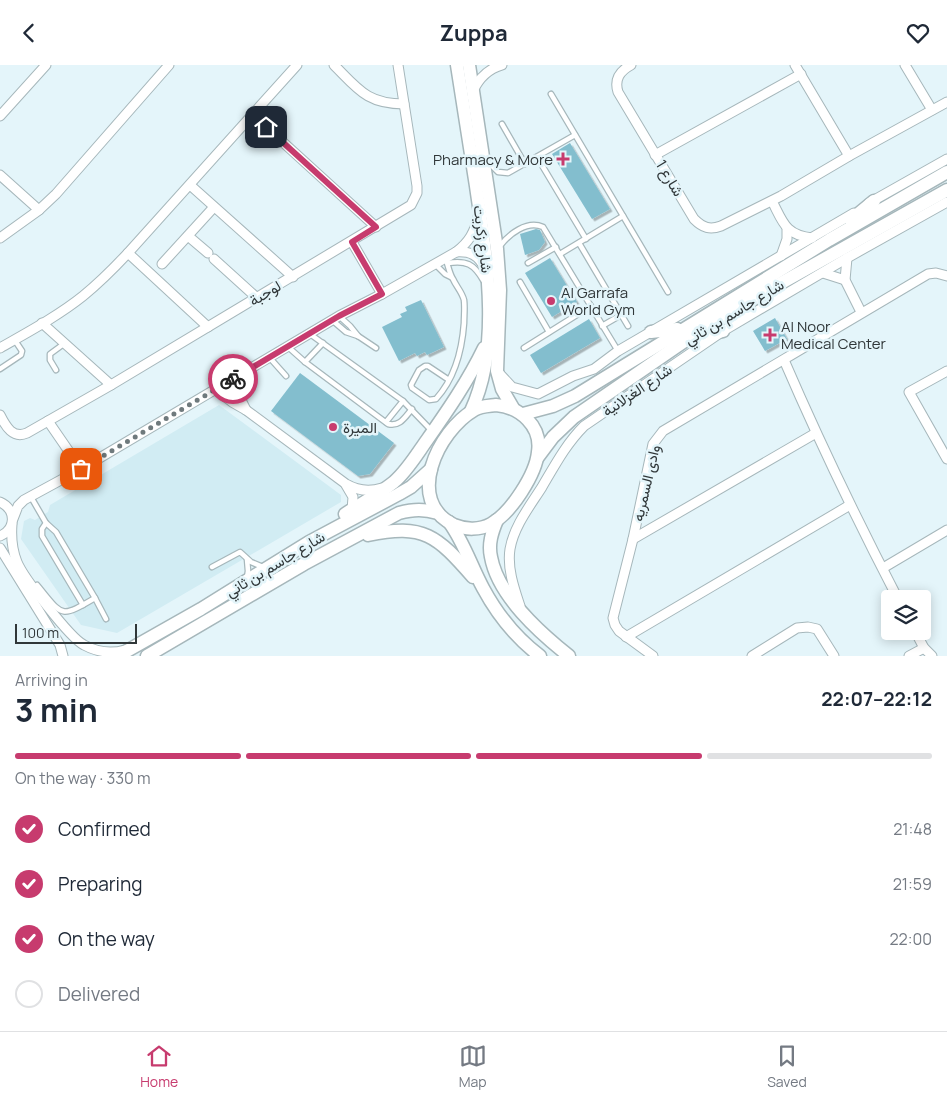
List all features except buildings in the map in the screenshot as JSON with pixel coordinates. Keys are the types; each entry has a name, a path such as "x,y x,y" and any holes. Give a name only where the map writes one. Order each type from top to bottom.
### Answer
{"main road":[{"name":"شارع زكريت","path":"457,65 480,211 488,281 489,339 482,385 472,411"},
{"name":"شارع زكريت","path":"469,65 497,249 500,299 497,371 502,389 518,411"},
{"name":"شارع جاسم بن ثاني","path":"538,457 562,427 684,335 829,239 947,172"},
{"name":"شارع جاسم بن ثاني","path":"518,411 553,406 575,396 768,291 947,190"},
{"path":"829,239 874,201"},
{"path":"651,332 684,335 724,331"},
{"path":"309,542 322,530 388,486 398,477 415,457 472,372 489,339"},
{"path":"449,523 473,529 490,524 509,507 531,475 539,450 536,433 531,423 518,411 496,405 484,406 472,411 455,427 443,443 431,469 429,490 432,502 438,513 449,523 460,539 483,588 500,615 540,656"},
{"name":"شارع جاسم بن ثاني","path":"118,656 269,568 309,542 405,490 431,469"},
{"name":"شارع جاسم بن ثاني","path":"147,656 304,564 399,513 424,509 438,513"},
{"path":"496,520 491,539 491,557 500,582 521,611 544,635 570,656"},
{"path":"353,538 402,530 425,534 449,550 483,588"},
{"path":"154,656 165,645"}],"street":[{"path":"0,116 46,65"},
{"path":"0,238 40,210 56,194 169,65"},
{"path":"0,348 83,296 128,253 297,65"},
{"path":"334,65 367,96 385,103 404,104"},
{"name":"لوجبة","path":"0,415 7,428 16,434 22,435 111,385 411,205 417,193 398,65"},
{"name":"شارع 1","path":"631,65 623,70 618,78 618,92 694,219 700,225 707,228 714,228 772,201 947,102"},
{"path":"795,65 849,156"},
{"path":"905,65 932,110"},
{"path":"473,91 481,78 496,66"},
{"path":"656,155 801,74"},
{"path":"252,114 376,227"},
{"path":"497,371 512,387 538,394 573,376 594,369 618,351 947,159"},
{"path":"0,175 40,210"},
{"path":"190,185 293,277"},
{"path":"772,201 787,230 787,239 781,256"},
{"name":"شارع الغزلانية","path":"521,611 510,570 511,547 522,520 563,450 584,426 724,331 847,258 947,203"},
{"path":"162,264 214,207"},
{"path":"135,646 120,651 106,652 92,649 78,642 23,574 17,563 13,548 15,510 28,499 309,333 382,294 434,263 446,260 463,246 472,235 480,211"},
{"path":"787,230 812,238"},
{"path":"188,236 257,298"},
{"path":"352,242 382,294"},
{"path":"456,252 466,251 477,256 488,281"},
{"path":"128,253 208,327"},
{"path":"847,258 845,281 861,312"},
{"path":"822,273 845,281"},
{"name":"وادى السمريه","path":"652,656 616,628 613,615 633,539 653,443 657,437 663,431 928,274 936,273 947,276"},
{"path":"42,323 111,385"},
{"path":"784,360 850,505 893,590"},
{"path":"947,371 909,392 947,459"},
{"path":"231,380 246,410"},
{"path":"215,389 346,485 368,491 388,486"},
{"path":"48,421 81,469"},
{"path":"633,539 816,433"},
{"path":"346,485 353,497 352,510"},
{"path":"1,503 28,499"},
{"path":"0,536 7,532 13,522 10,509 1,503"},
{"path":"626,637 850,505"},
{"path":"882,568 947,530"},
{"path":"0,548 60,645 63,656"},
{"path":"752,656 797,628 808,627 817,629 834,656"},
{"path":"920,640 924,648 932,656"},
{"path":"909,656 924,648"}],"lane":[{"path":"551,94 668,292"},
{"path":"502,124 525,164"},
{"path":"483,155 495,170 501,173 508,173 576,135"},
{"path":"537,157 586,239"},
{"path":"560,254 623,216"},
{"path":"497,249 510,235 532,225 543,227 618,351"},
{"path":"579,243 628,326"},
{"path":"528,263 556,247"},
{"path":"449,381 428,366 425,366 419,370 410,385 426,398 433,401 449,381 461,350 464,311 462,295 451,277 446,260 459,261 473,266 488,281"},
{"path":"434,263 451,277"},
{"path":"520,282 549,332"},
{"path":"524,348 591,306"},
{"path":"602,326 621,315"},
{"path":"336,318 346,332 358,336"},
{"path":"336,318 352,328 358,336 376,349"},
{"path":"309,333 403,401 433,431"},
{"path":"0,369 21,355 22,351 14,339"},
{"path":"56,370 50,354 65,343"},
{"path":"305,363 323,343"},
{"path":"287,346 305,363 391,425 397,424 412,409"},
{"path":"269,357 286,375"},
{"path":"386,422 403,401"},
{"path":"28,499 46,523 56,532 106,619"},
{"path":"46,523 42,529 42,536 83,605"},
{"path":"212,567 238,552 242,552 255,565 269,568"},
{"path":"245,582 248,571 247,559"},
{"path":"23,574 60,611 72,611 95,598"}],"shaded area":[{"path":"219,405 341,495 341,502 117,633 81,625 21,539 24,521 30,518 35,520 48,512 50,505"}],"way so far":[{"path":"81,469 233,379"}],"place":[{"name":"Pharmacy & More","path":"563,159"},
{"name":"Al Garrafa World Gym","path":"551,301"},
{"name":"Al Noor Medical Center","path":"770,335"},
{"name":"الميرة","path":"333,427"}],"route":[{"path":"233,379 339,316 382,294 352,242 376,227 266,127"}]}
